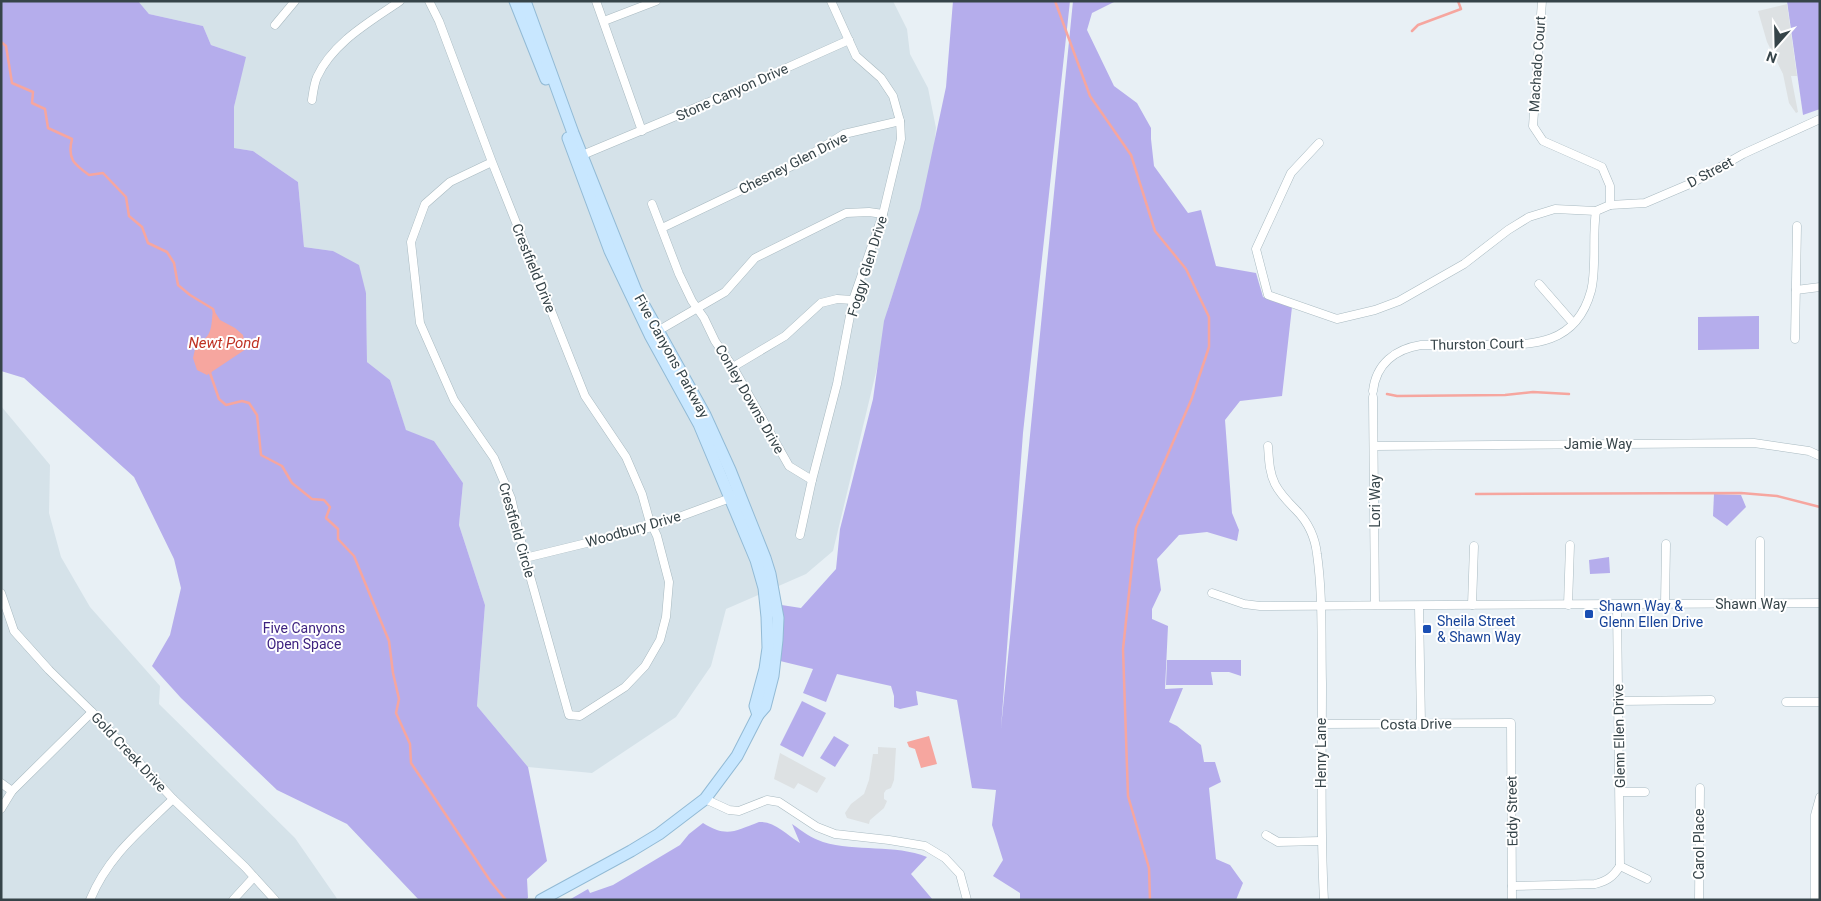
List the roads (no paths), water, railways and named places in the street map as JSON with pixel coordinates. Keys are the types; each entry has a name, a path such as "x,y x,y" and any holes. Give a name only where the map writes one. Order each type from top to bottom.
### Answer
{"main road":[{"name":"Five Canyons Parkway","path":"515,1 654,333 705,415 735,497 765,558 778,618 773,676 765,707 758,714 737,756 705,799 659,834 541,900"},
{"name":"Five Canyons Parkway","path":"525,1 579,156"}],"street":[{"path":"275,25 295,1"},
{"path":"312,100 317,78 329,58 349,37 400,1"},
{"name":"Crestfield Drive","path":"429,1 439,21 492,162 585,396 626,457 642,494 652,527"},
{"path":"596,1 642,131"},
{"path":"604,21 656,1"},
{"path":"831,1 848,40"},
{"name":"Machado Court","path":"1542,1 1533,126 1543,141 1602,167 1610,186 1610,205"},
{"name":"Stone Canyon Drive","path":"579,156 642,131 848,40"},
{"name":"Foggy Glen Drive","path":"800,535 837,384 853,300 883,214 901,140 900,121 893,96 881,78 856,56 848,40"},
{"name":"D Street","path":"1596,211 1610,205 1645,203 1692,183 1743,154 1820,119"},
{"name":"Chesney Glen Drive","path":"662,228 792,166 844,134 900,121"},
{"path":"1319,143 1291,173 1256,249 1268,295 1338,319 1375,310 1399,301 1464,264 1508,230 1529,217 1555,209 1596,211"},
{"name":"Crestfield Circle","path":"492,162 450,182 425,204 411,242 420,323 454,400 494,458 511,498 525,558 569,715 580,716 624,687 645,666 660,640 666,617 669,582 652,527"},
{"name":"Conley Downs Drive","path":"652,204 679,274 715,341 733,367 789,466 812,480"},
{"name":"Thurston Court","path":"1373,394 1381,367 1398,351 1409,347 1421,345 1522,345 1558,336 1573,323 1587,303 1592,289 1596,211"},
{"path":"654,333 725,292 755,258 846,212 883,214"},
{"path":"1795,339 1796,226"},
{"path":"1539,284 1573,323"},
{"path":"1796,290 1820,286"},
{"path":"733,367 784,336 821,303 838,299 853,300"},
{"name":"Lori Way","path":"1373,394 1375,446 1375,605"},
{"name":"Jamie Way","path":"1375,446 1754,443 1809,452 1820,456"},
{"name":"Henry Lane","path":"1268,446 1270,469 1275,484 1284,499 1298,511 1308,525 1316,542 1322,605 1321,841 1324,900"},
{"name":"Woodbury Drive","path":"525,558 652,527 735,497"},
{"path":"1760,541 1760,604"},
{"path":"1664,604 1666,544"},
{"path":"1568,604 1570,545"},
{"path":"1472,605 1474,546"},
{"name":"Gold Creek Drive","path":"1,593 14,631 173,799 254,877 275,900"},
{"name":"Shawn Way","path":"1212,593 1244,604 1260,606 1820,603"},
{"name":"Glenn Ellen Drive","path":"1617,605 1620,866"},
{"path":"1419,606 1422,724"},
{"path":"1618,701 1711,700"},
{"path":"1786,702 1820,702"},
{"path":"1,809 12,791 92,712"},
{"name":"Costa Drive","path":"1322,724 1511,722"},
{"name":"Eddy Street","path":"1511,722 1512,900"},
{"path":"1,783 12,791"},
{"name":"Carol Place","path":"1699,900 1700,788"},
{"path":"1620,792 1645,792"},
{"path":"1815,900 1815,815 1820,797"},
{"path":"90,900 98,880 120,850 173,799"},
{"path":"705,799 729,810 739,811 767,800 779,802 816,827 835,834 926,846 945,858 960,874 968,900"},
{"path":"1266,835 1278,842 1321,841"},
{"path":"1512,886 1595,884 1606,881 1614,875 1620,866 1647,879"},
{"path":"234,900 254,877"}],"water":[{"name":"Newt Pond","path":"213,309 220,320 243,335 246,349 207,375 197,370 193,358 196,345 206,338 210,330"},
{"path":"929,736 937,764 921,768 915,749 909,747 907,742"}],"waterway":[{"path":"1055,1 1090,96 1131,155 1155,231 1186,269 1209,317 1209,347 1192,398 1136,528 1123,649 1128,796 1149,868 1150,900"},
{"path":"1412,31 1418,25 1461,9 1458,1"},
{"path":"1,42 6,46 12,83 33,92 32,103 45,109 48,128 72,139 70,152 79,168 89,175 103,173 126,197 129,216 142,227 148,243 167,252 174,263 178,285 213,309 214,312"},
{"path":"211,370 210,373 219,399 226,405 242,401 249,403 257,415 261,455 282,466 292,483 312,499 324,500 330,507 326,518 338,529 338,539 354,556 389,641 399,699 396,713 410,744 411,763 491,882 506,900"},
{"path":"1387,394 1397,396 1505,395 1533,392 1569,394"},
{"path":"1476,494 1741,493 1777,496 1820,507"}],"place":[{"name":"Shawn Way & Glenn Ellen Drive","path":"1589,614"},
{"name":"Sheila Street & Shawn Way","path":"1427,629"}],"park label":[{"name":"Five Canyons Open Space","path":"304,636"}]}
